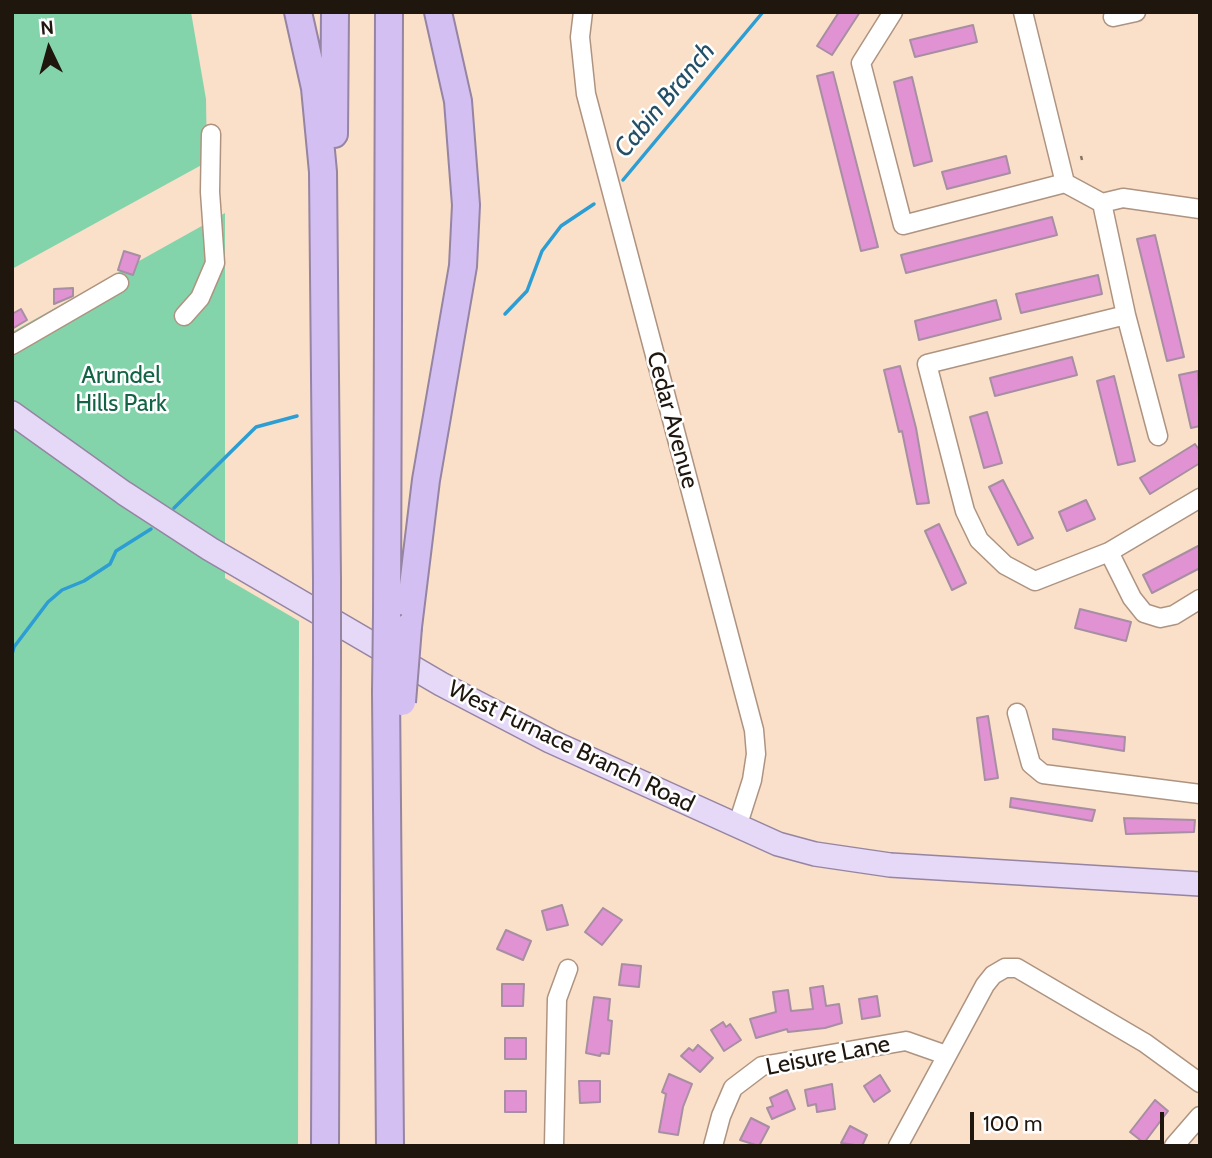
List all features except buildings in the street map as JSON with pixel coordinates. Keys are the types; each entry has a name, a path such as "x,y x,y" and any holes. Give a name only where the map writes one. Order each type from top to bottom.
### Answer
{"highway":[{"path":"298,12 319,124 326,388 325,1146"},
{"path":"326,388 334,172 335,12"},
{"path":"389,12 398,621 394,697 392,1146"},
{"path":"398,621 426,481 463,266 466,205 458,101 438,12"}],"main road":[{"name":"West Furnace Branch Road","path":"12,413 124,493 210,549 441,684 550,741 737,827 815,854 890,865 1200,884"}],"street":[{"name":"Cedar Avenue","path":"583,12 580,37 586,94 754,730 756,754 752,780 737,827"},
{"path":"892,12 861,63 903,225 1065,183 1102,203 1123,198 1200,209"},
{"path":"1023,12 1065,183"},
{"path":"1113,17 1136,12"},
{"path":"184,316 200,299 215,263 210,191 211,134"},
{"path":"1102,203 1126,315 1158,436"},
{"path":"12,345 119,283"},
{"path":"1126,315 928,364 965,511 979,540 1005,565 1035,582 1109,552 1200,498"},
{"path":"1109,552 1132,598 1144,612 1160,618 1174,615 1200,599"},
{"path":"1017,713 1031,764 1044,774 1200,794"},
{"path":"898,1146 946,1055 993,975 1005,968 1017,968 1145,1043 1200,1083"},
{"path":"554,1146 557,999 568,969"},
{"name":"Leisure Lane","path":"713,1146 721,1115 733,1088 762,1066 906,1041 946,1055"},
{"path":"1174,1146 1200,1116"}],"green space":[{"path":"12,12 191,12 206,99 207,162 12,269"},
{"name":"Arundel Hills Park","path":"225,213 225,578 299,621 298,1146 12,1146 12,332"}],"waterway":[{"name":"Cabin Branch","path":"623,180 763,12"},
{"name":"Cabin Branch","path":"505,314 527,291 542,251 561,226 594,204"},
{"name":"Cabin Branch","path":"174,508 256,427 297,416"},
{"name":"Cabin Branch","path":"12,654 14,647 48,602 62,590 84,581 110,564 116,551 151,529"}]}
